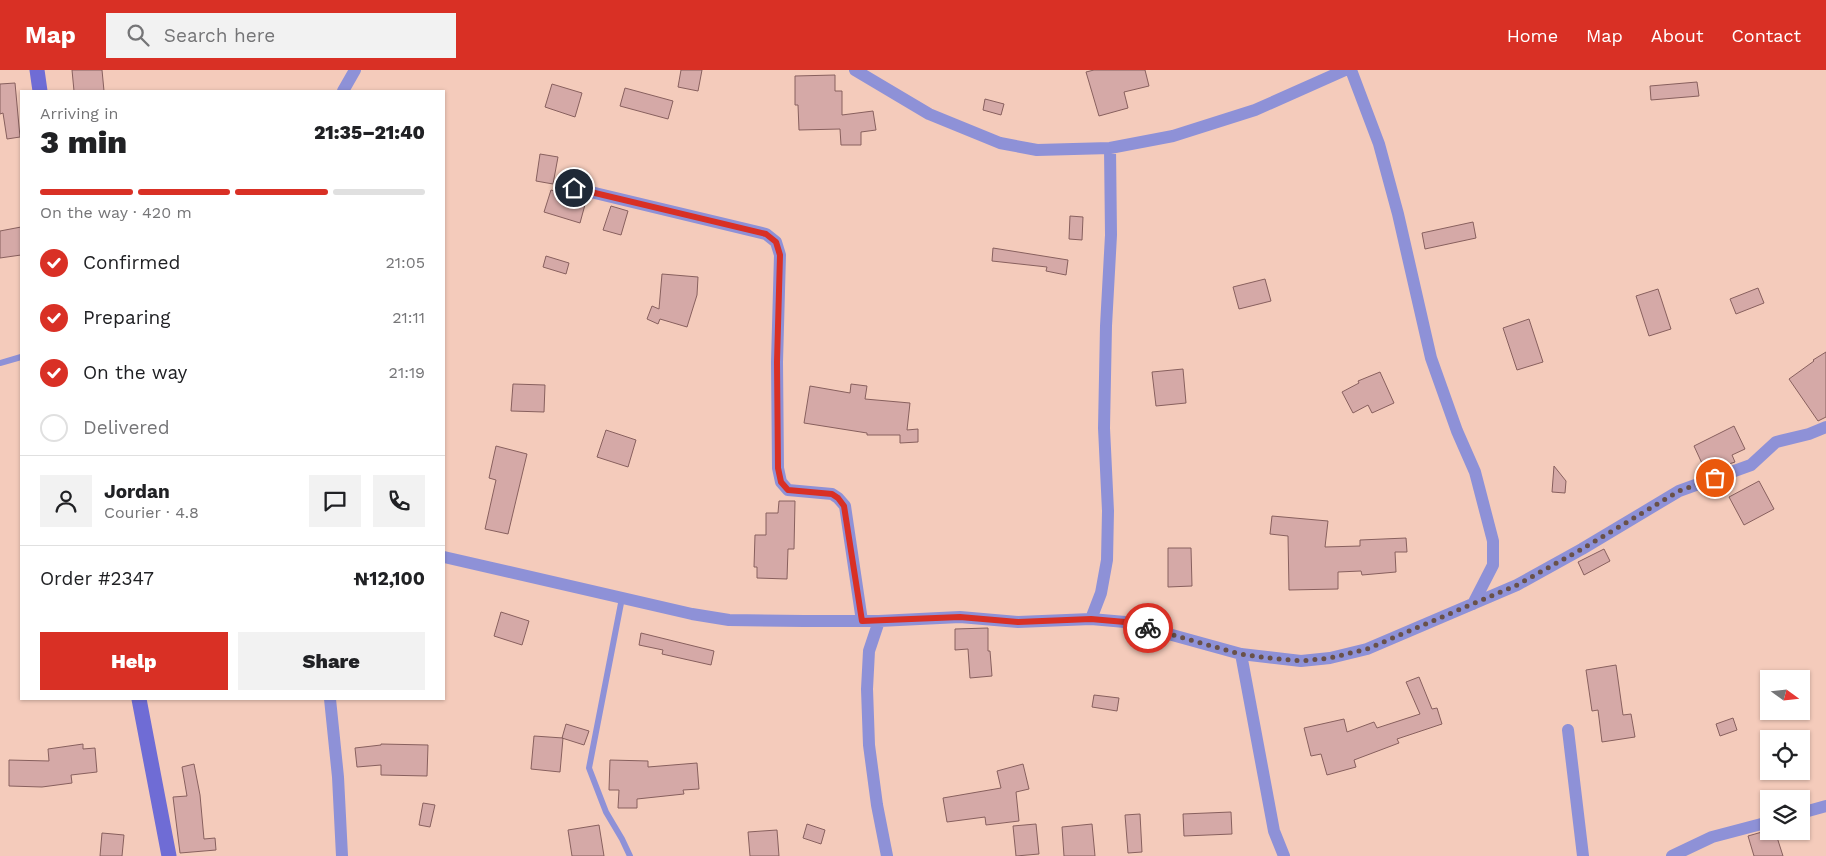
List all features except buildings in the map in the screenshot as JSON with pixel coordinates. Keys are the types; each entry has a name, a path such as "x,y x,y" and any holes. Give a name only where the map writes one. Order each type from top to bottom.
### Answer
{"main road":[{"path":"37,70 40,90"},
{"path":"139,700 169,856"}],"street":[{"path":"344,90 355,70"},
{"path":"862,72 930,114 1000,143 1037,150 1110,148 1173,136 1255,110 1345,70"},
{"path":"1351,70 1379,144 1398,214 1431,358 1457,431 1475,472 1493,541 1492,565 1485,583 1473,604"},
{"path":"1091,619 1101,593 1107,560 1108,511 1104,428 1106,326 1111,234 1110,148"},
{"path":"574,188 766,234 776,242 780,255 777,362 778,468 781,482 788,490 832,494 844,506 862,621"},
{"path":"445,557 692,614 729,620 879,621 960,617 1018,622 1091,619 1125,622 1240,654 1301,661 1330,658 1367,649 1517,585 1574,554 1679,491 1752,465 1776,442 1809,434 1826,427"},
{"path":"879,621 869,651 869,744 877,805 887,856"},
{"path":"1240,654 1274,831 1284,856"},
{"path":"330,700 338,777 342,856"},
{"path":"1568,730 1583,856"},
{"path":"1810,810 1826,806"},
{"path":"1672,856 1712,837 1760,824"}],"lane":[{"path":"0,363 20,356"},
{"path":"622,598 588,768 606,812 630,856"}],"way so far":[{"path":"1148,628 1240,654 1269,658 1301,661 1330,658 1367,649 1517,585 1679,491 1715,478"}],"route":[{"path":"574,188 766,234 776,242 780,255 777,362 778,468 781,482 788,490 832,494 844,506 862,621 960,617 1018,622 1091,619 1125,622 1148,628"}]}
